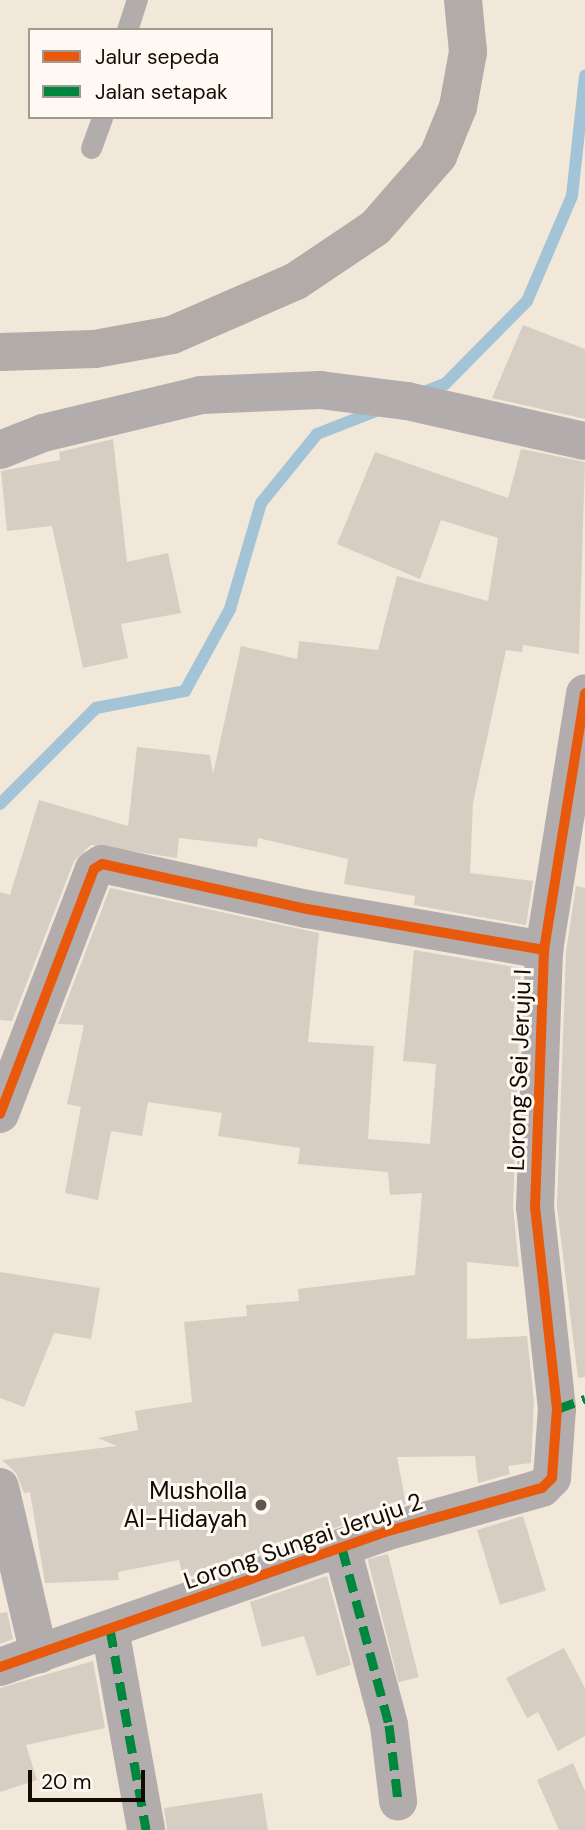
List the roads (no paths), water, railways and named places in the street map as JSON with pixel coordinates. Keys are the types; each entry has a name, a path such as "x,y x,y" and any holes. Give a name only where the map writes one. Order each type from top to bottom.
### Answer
{"street":[{"path":"0,352 157,340 240,308 335,257 401,203 438,156 458,107 468,52 463,0"},
{"path":"0,450 43,433 201,395 320,390 407,401 585,440"},
{"name":"Lorong Sei Jeruju I","path":"571,1404 535,1208 544,950 585,693"},
{"path":"0,1114 94,869 102,864 307,909 544,950"},
{"name":"Lorong Sungai Jeruju 2","path":"0,1667 342,1548 542,1488 555,1470 571,1404"},
{"path":"0,1487 38,1655"},
{"path":"342,1548 389,1725 398,1801"},
{"path":"110,1629 146,1830"}],"lane":[{"path":"128,28 137,0"},
{"path":"91,148 101,119"}],"waterway":[{"path":"421,393 445,384 527,301 572,196 585,76"},
{"path":"0,804 96,708 185,691 230,609 261,503 317,434 381,409"}],"place":[{"name":"Musholla Al-Hidayah","path":"261,1505"}]}
